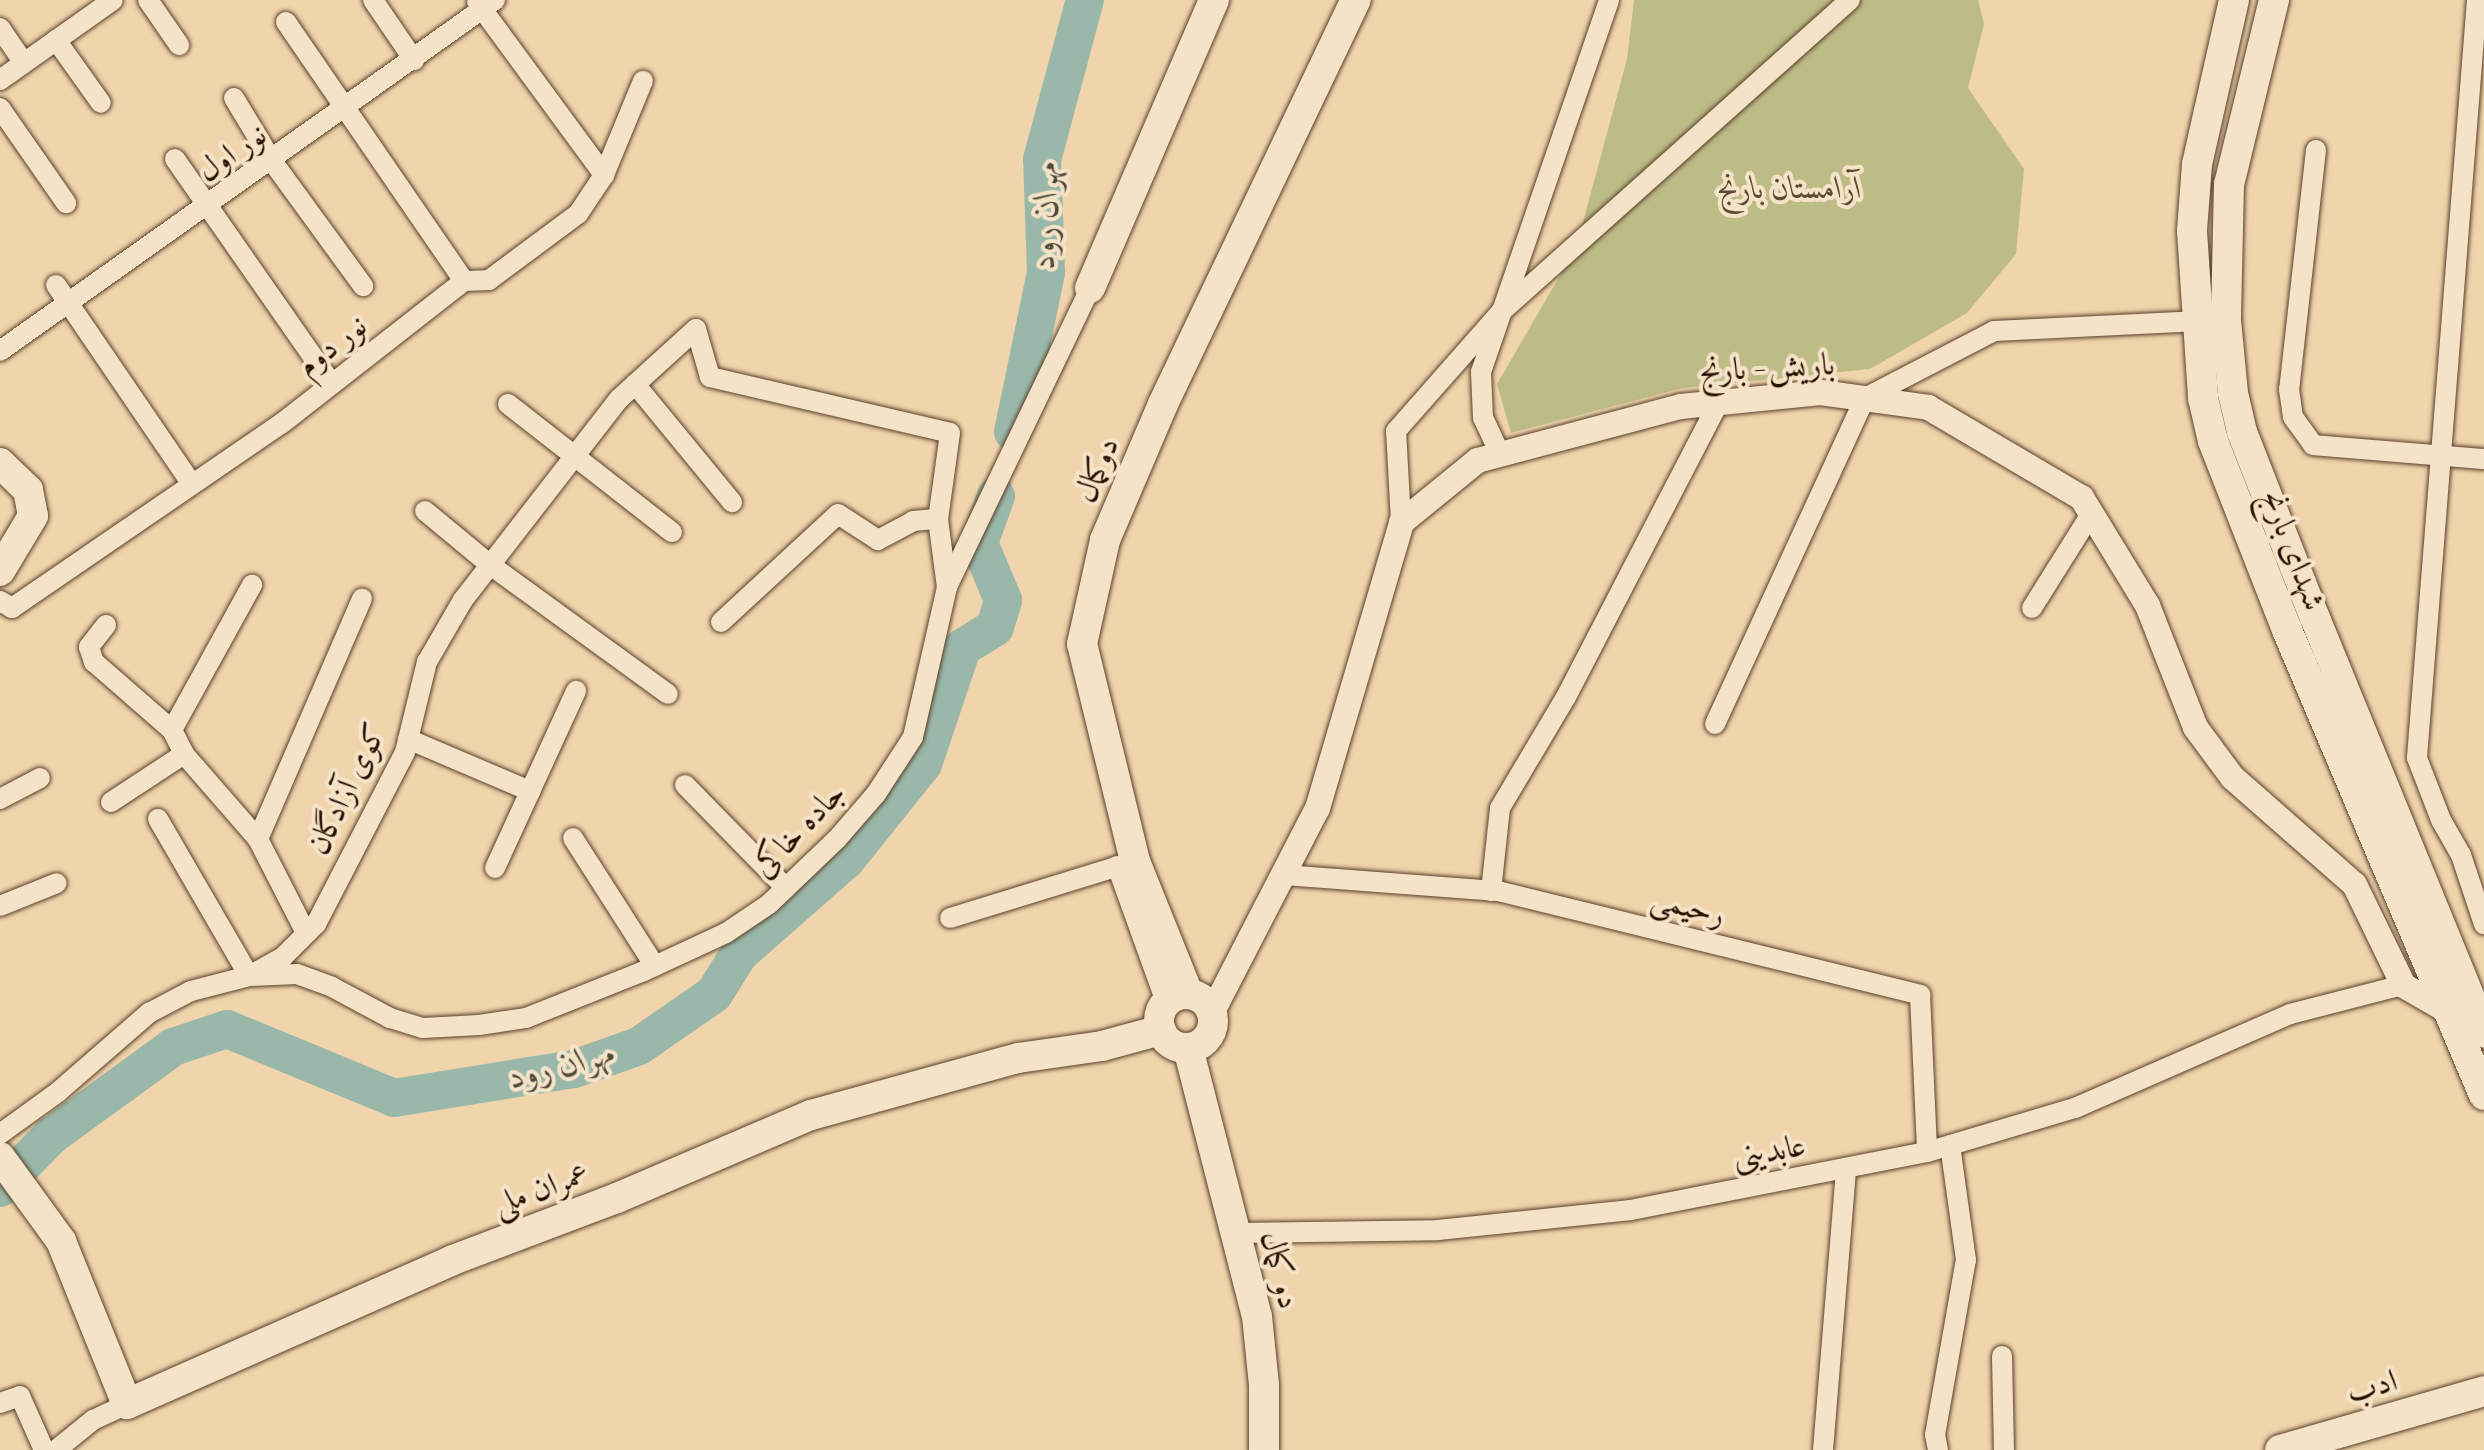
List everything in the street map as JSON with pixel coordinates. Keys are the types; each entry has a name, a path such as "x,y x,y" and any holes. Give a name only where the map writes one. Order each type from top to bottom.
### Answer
{"main road":[{"path":"1090,288 1214,0"},
{"name":"دوکمال","path":"1182,1009 1126,863 1082,644 1105,540 1163,404 1356,0"},
{"name":"شهدای بارنج","path":"2234,0 2196,164 2192,231 2203,398 2213,441 2287,630 2484,1095"},
{"name":"شهدای بارنج","path":"2274,0 2229,184 2226,320 2233,393 2242,432 2351,710 2484,1033"},
{"path":"0,464 28,490 33,516 0,571"},
{"path":"1182,1009 1213,1023 1195,1045 1167,1040 1182,1009"},
{"name":"عمران ملی","path":"127,1404 453,1260 617,1198 812,1114 1018,1058 1102,1046 1182,1009"},
{"name":"دو کمال","path":"1195,1045 1210,1082 1206,1109 1257,1316 1264,1385 1264,1450"},
{"path":"0,1157 60,1241 127,1404"},
{"name":"ادب","path":"2280,1450 2484,1391"}],"street":[{"path":"148,0 179,44"},
{"path":"373,0 414,60"},
{"path":"1500,454 1483,418 1481,372 1609,0"},
{"path":"1182,1009 1284,875 1318,808 1401,522 1396,431 1501,312 1850,0"},
{"path":"2476,0 2418,758 2441,820 2461,855 2484,924"},
{"path":"485,3 604,175"},
{"name":"نور اول","path":"0,351 414,60 485,3"},
{"path":"0,80 100,4"},
{"path":"286,22 464,281"},
{"path":"0,28 24,63"},
{"path":"56,40 101,103"},
{"name":"نور دوم","path":"0,601 12,608 332,384 464,281 489,280 578,214 604,175 643,81"},
{"path":"234,98 272,161 363,286"},
{"path":"0,108 66,203"},
{"path":"2316,150 2289,389 2293,416 2313,445 2484,459"},
{"path":"175,159 332,384"},
{"path":"56,286 192,484"},
{"name":"جاده خاکی","path":"249,976 297,974 332,987 390,1018 424,1028 526,1018 655,966 726,932 786,888 876,794 913,737 946,586 1090,288"},
{"path":"1715,724 1864,398 1994,330 2196,321"},
{"name":"کوی آزادگان","path":"0,1134 58,1092 149,1014 191,991 249,976 283,956 316,924 408,739 426,662 489,564 574,455 635,384 696,328 710,377 950,433 938,519"},
{"path":"635,384 732,502"},
{"name":"باریش - بارنج","path":"1401,522 1477,460 1680,406 1820,392 1928,407 2081,498 2147,605 2195,727 2232,777 2354,884 2403,985"},
{"path":"1491,891 1500,808 1566,697 1718,402"},
{"path":"508,404 672,532"},
{"path":"424,510 489,564 668,694"},
{"path":"721,622 838,514 878,540 913,521 938,519 946,586"},
{"path":"2032,608 2092,514"},
{"path":"172,730 252,585"},
{"path":"258,838 362,598"},
{"path":"106,625 89,647 94,662 172,730 184,754 258,838 306,933"},
{"path":"495,868 576,691"},
{"path":"408,739 530,791"},
{"path":"111,802 184,754"},
{"path":"0,799 40,778"},
{"path":"685,786 786,888"},
{"path":"158,819 249,976"},
{"path":"573,838 655,966"},
{"path":"950,918 1126,863"},
{"name":"رحیمی","path":"1284,875 1491,891 1920,995 1927,1152"},
{"path":"0,906 57,883"},
{"path":"2403,985 2448,1011"},
{"name":"عابدینی","path":"1235,1233 1438,1230 1631,1210 1927,1152 2074,1108 2290,1014 2403,985"},
{"path":"1938,1450 1935,1436 1966,1260 1950,1145"},
{"path":"1823,1450 1846,1168"},
{"path":"2002,1356 2004,1450"},
{"path":"0,1403 20,1396 44,1450"},
{"path":"56,1450 93,1420 127,1404"}],"green space":[{"name":"آرامستان بارنج","path":"1634,0 1978,0 1984,24 1968,88 2024,169 2016,254 1967,313 1870,369 1683,388 1511,433 1497,384 1576,248 1627,59"}],"waterway":[{"name":"مهران رود","path":"1013,432 1046,272 1042,160 1085,0"},
{"name":"مهران رود","path":"0,1188 51,1136 173,1047 227,1029 394,1098 574,1069 639,1046 714,994 739,954 846,860 923,764 962,648 995,627 1003,600 979,543 996,496"}]}
